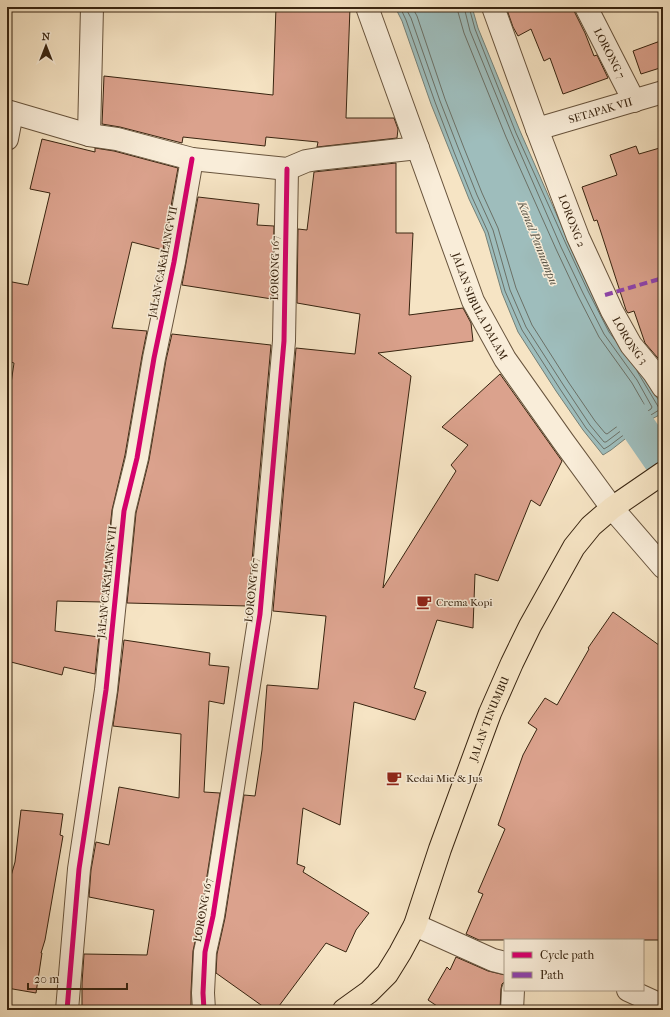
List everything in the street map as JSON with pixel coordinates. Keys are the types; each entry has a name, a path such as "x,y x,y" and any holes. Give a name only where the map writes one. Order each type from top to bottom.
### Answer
{"main road":[{"name":"JALAN TINUMBU","path":"344,1010 369,992 387,974 415,926 442,842 490,713 512,662 530,626 574,547 591,526 612,508 663,473"}],"street":[{"path":"89,135 92,7"},
{"name":"JALAN SIBULA DALAM","path":"367,7 473,301 505,359 612,508 663,567"},
{"name":"LORONG 2","path":"493,7 578,237 612,311"},
{"name":"LORONG 7","path":"586,7 634,100"},
{"name":"SETAPAK VII","path":"537,129 663,92"},
{"path":"7,139 10,112 89,135 117,139 192,159 287,169 306,161 318,159 418,148"},
{"name":"JALAN CAKALANG VII","path":"67,1010 79,869 106,690 124,511 137,458 154,358 174,262 192,159"},
{"name":"LORONG 167","path":"204,1010 203,993 205,952 213,916 260,614 284,340 287,169"},
{"name":"LORONG 3","path":"612,311 631,345 654,373 663,387"},
{"path":"415,926 493,960 504,963"},
{"path":"512,1010 513,991"},
{"path":"630,991 663,1006"}],"water":[{"path":"395,7 472,7 478,28 520,131 569,243 663,408 663,413 648,421 603,455 583,430 556,391 518,332 502,293 485,233 469,199 431,104 402,21"}],"building":[{"path":"276,7 350,7 346,118 394,118 398,129 397,138 317,147 318,142 266,137 265,146 183,137 182,143 120,127 102,124 104,76 273,95"},
{"path":"506,7 573,7 594,56 597,55 608,78 563,94 550,58 544,61 531,29 518,36"},
{"path":"663,40 663,67 641,74 633,51"},
{"path":"42,139 95,152 95,148 114,151 178,168 163,250 132,242 112,328 147,331 125,455 112,510 102,602 57,601 55,631 99,637 95,674 64,667 62,675 7,661 7,411 14,363 7,361 7,281 28,285 50,193 30,189"},
{"path":"636,146 639,154 663,147 663,364 645,343 634,311 628,313 626,310 597,220 594,221 582,187 617,175 610,155"},
{"path":"396,163 396,233 413,233 409,315 463,308 471,323 473,341 378,353 411,376 383,588 456,471 451,465 468,445 442,427 500,374 562,461 540,506 531,500 498,581 475,574 473,628 437,620 414,688 426,692 415,720 354,702 340,825 303,808 297,864 305,867 303,872 369,913 356,930 346,952 326,943 276,1010 268,1010 216,973 217,954 225,918 244,795 255,796 262,750 267,685 318,689 326,616 273,611 296,348 355,354 360,314 297,303 298,229 307,230 314,172"},
{"path":"198,197 259,204 257,225 274,226 272,299 182,285"},
{"path":"172,334 271,345 248,606 127,603 136,513 149,460 166,360"},
{"path":"613,612 663,648 663,940 479,940 466,934 483,894 478,892 505,829 498,825 523,755 537,729 528,723 545,698 557,705 589,649 588,648"},
{"path":"124,640 210,653 209,665 229,667 224,704 209,701 204,792 220,793 201,914 193,951 191,1010 82,1010 84,954 147,955 154,910 89,897 91,870 96,842 109,845 119,787 179,798 181,734 113,726"},
{"path":"21,810 63,814 60,835 63,836 45,940 41,953 36,993 7,988 7,890 15,862"},
{"path":"456,957 488,971 504,975 504,982 501,989 500,1010 443,1010 428,1000 447,967 450,970"}],"waterway":[{"name":"Kanal Pannampu","path":"612,389 663,463"}],"marked path":[{"path":"605,295 663,278"}],"cycle path":[{"path":"67,1010 79,869 106,690 124,511 137,458 154,358 174,262 192,159"},
{"path":"204,1010 203,993 205,952 213,916 260,614 284,341 287,169"}],"place":[{"name":"Crema Kopi","path":"424,602"},
{"name":"Kedai Mie & Jus","path":"394,778"}]}
